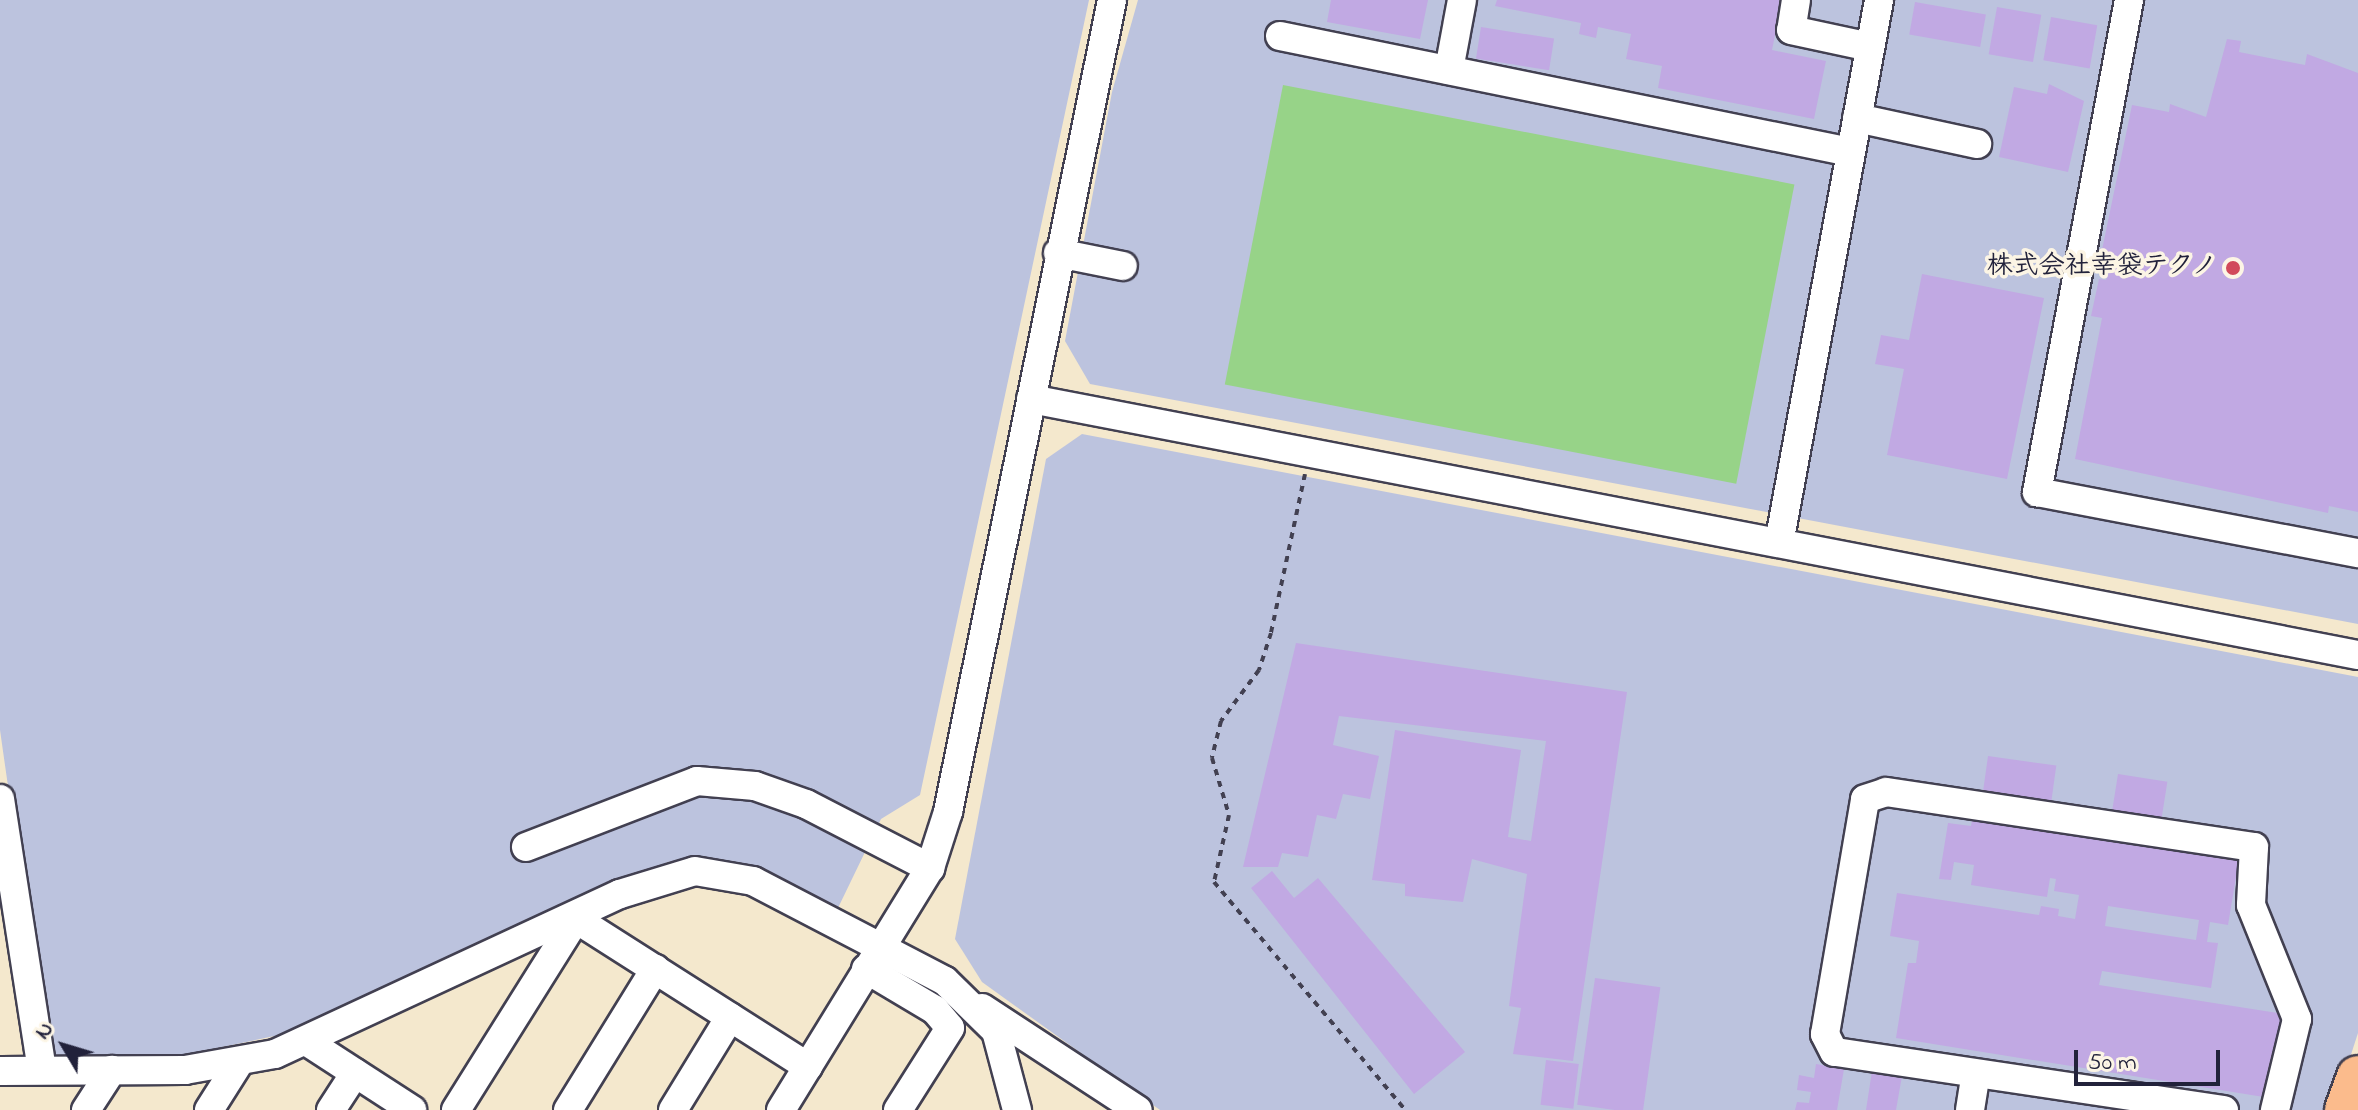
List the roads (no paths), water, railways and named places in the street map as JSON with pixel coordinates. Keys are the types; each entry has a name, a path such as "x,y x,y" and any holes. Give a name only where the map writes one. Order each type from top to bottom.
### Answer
{"highway":[{"path":"2346,1110 2358,1077"}],"street":[{"path":"789,1107 808,1067 930,868 948,812 1058,253 1112,0"},
{"path":"1449,70 1462,0"},
{"path":"1796,0 1791,30 1870,47"},
{"path":"1780,538 1879,0"},
{"path":"2129,0 2037,492 2358,553"},
{"path":"1280,36 1850,152"},
{"path":"1857,118 1977,144"},
{"path":"1058,253 1123,266"},
{"path":"1031,399 1780,538 2358,655"},
{"path":"526,847 697,781 755,786 806,804 930,868"},
{"path":"2224,1110 1976,1074 1827,1045 1859,810 1875,793 2254,847 2251,905 2297,1019 2275,1110"},
{"path":"0,799 14,977 42,1069"},
{"path":"0,1071 112,1070 240,1061 309,1043 576,919 632,889 695,871 753,881 873,957 977,1006 1138,1110"},
{"path":"576,919 808,1067"},
{"path":"456,1110 576,919"},
{"path":"873,957 935,1010 950,1028 898,1110"},
{"path":"568,1110 655,969"},
{"path":"977,1006 1007,1054 1017,1110"},
{"path":"673,1110 730,1017"},
{"path":"309,1043 412,1110"},
{"path":"209,1110 240,1061"},
{"path":"86,1110 112,1070"},
{"path":"331,1110 355,1073"},
{"path":"1970,1110 1976,1074"}],"place":[{"name":"株式会社幸袋テクノ","path":"2233,268"}]}
